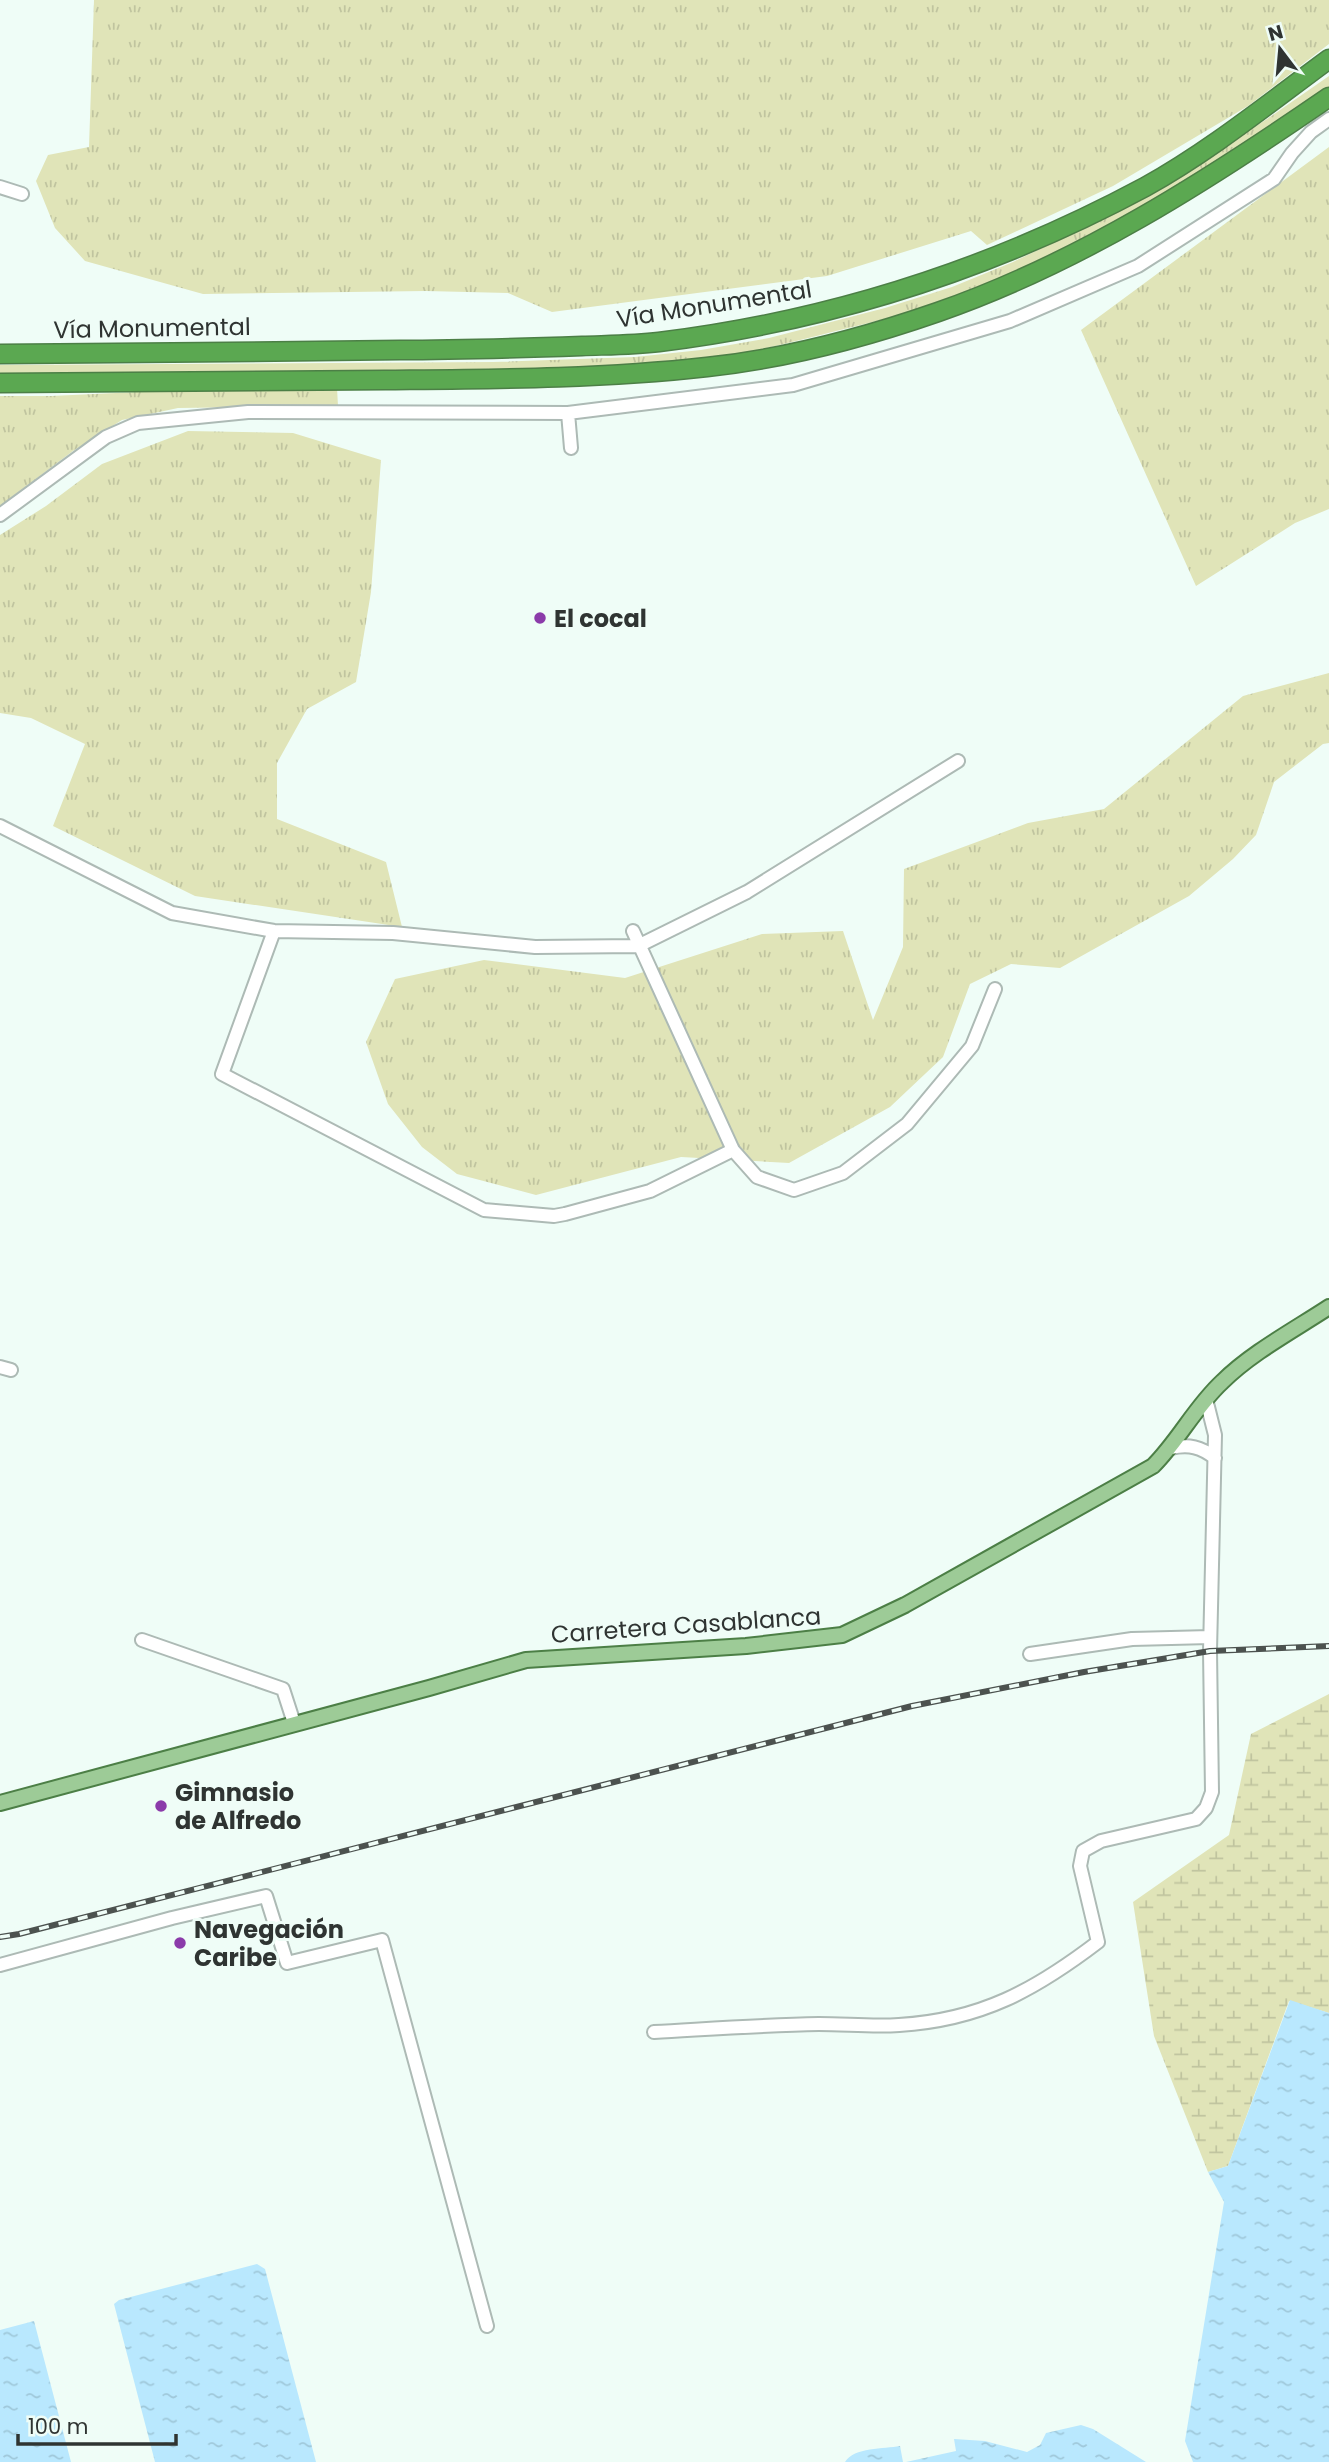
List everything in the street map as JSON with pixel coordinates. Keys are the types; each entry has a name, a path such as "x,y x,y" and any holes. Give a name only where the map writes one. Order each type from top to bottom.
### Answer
{"highway":[{"name":"Vía Monumental","path":"0,354 502,349 657,342 777,322 845,307 924,284 1001,255 1144,187 1189,161 1329,59"},
{"path":"0,383 594,376 709,367 775,356 935,313 1052,264 1161,206 1329,97"}],"main road":[{"name":"Carretera Casablanca","path":"0,1803 526,1660 746,1646 842,1635 905,1605 1153,1466 1171,1448 1223,1380 1329,1307"}],"street":[{"path":"0,515 106,437 138,423 248,412 568,412 793,385 1010,321 1138,266 1173,244 1273,179 1311,132 1329,120"},
{"path":"0,187 22,194 0,194"},
{"path":"568,412 571,448"},
{"path":"0,826 172,913 274,931 393,933 535,947 638,946 747,892 958,761"},
{"path":"274,931 222,1074 484,1210 554,1216 565,1214 650,1191 733,1150"},
{"path":"633,931 733,1150 757,1177 794,1190 844,1173 907,1124 972,1046 995,989"},
{"path":"654,2032 819,2024 900,2025 949,2019 1023,1993 1068,1965 1098,1942 1080,1866 1083,1851 1101,1841 1196,1819 1206,1808 1212,1792 1210,1637 1215,1434 1206,1399"},
{"path":"1171,1448 1202,1448 1215,1458"},
{"path":"1030,1654 1132,1639 1210,1637"},
{"path":"142,1640 283,1689 295,1723"},
{"path":"0,1965 172,1918 266,1896 288,1963 382,1940 487,2326"}],"green space":[{"path":"94,0 1329,0 1329,44 1248,106 1113,186 987,245 971,231 827,276 552,312 508,293 426,291 203,294 85,261 55,228 36,181 48,155 89,147"},
{"path":"1329,76 1329,89 1240,148 1149,205 1055,256 942,302 882,320 771,347 668,364 553,370 0,374 0,365 493,362 635,357 701,350 769,338 885,308 952,287 1013,262 1096,222 1163,185"},
{"path":"1329,147 1329,509 1295,523 1196,586 1081,330"},
{"path":"337,388 338,406 178,408 122,420 73,451 0,506 0,396"},
{"path":"188,431 293,433 381,460 371,592 356,682 307,709 277,763 277,819 386,862 402,927 195,896 53,826 85,744 31,718 0,713 0,535 46,506 102,464"},
{"path":"1329,673 1329,743 1323,744 1274,782 1256,835 1233,859 1189,896 1060,968 1011,964 970,984 943,1057 890,1107 789,1163 681,1157 536,1195 457,1174 422,1147 388,1104 366,1042 395,979 484,960 625,978 762,934 843,931 873,1020 903,947 904,869 1028,823 1104,809 1243,696"},
{"path":"1329,1694 1329,2013 1289,2001 1228,2166 1208,2172 1154,2036 1133,1902 1229,1835 1251,1734"}],"water":[{"path":"1290,2000 1329,2013 1329,2462 1193,2462 1185,2441 1224,2202 1208,2172 1228,2166"},
{"path":"257,2264 265,2269 316,2462 155,2462 114,2304 119,2300"},
{"path":"34,2321 71,2462 0,2462 0,2330"},
{"path":"1081,2425 1093,2429 1146,2462 906,2462 956,2451 954,2439 985,2441 1027,2452 1040,2445 1046,2433"},
{"path":"900,2446 903,2462 845,2462 862,2451"}],"railway":[{"path":"0,1937 912,1706 1084,1672 1210,1651 1329,1646"}],"place":[{"name":"El cocal","path":"540,618"},
{"name":"Gimnasio de Alfredo","path":"161,1806"},
{"name":"Navegación Caribe","path":"180,1943"}]}
